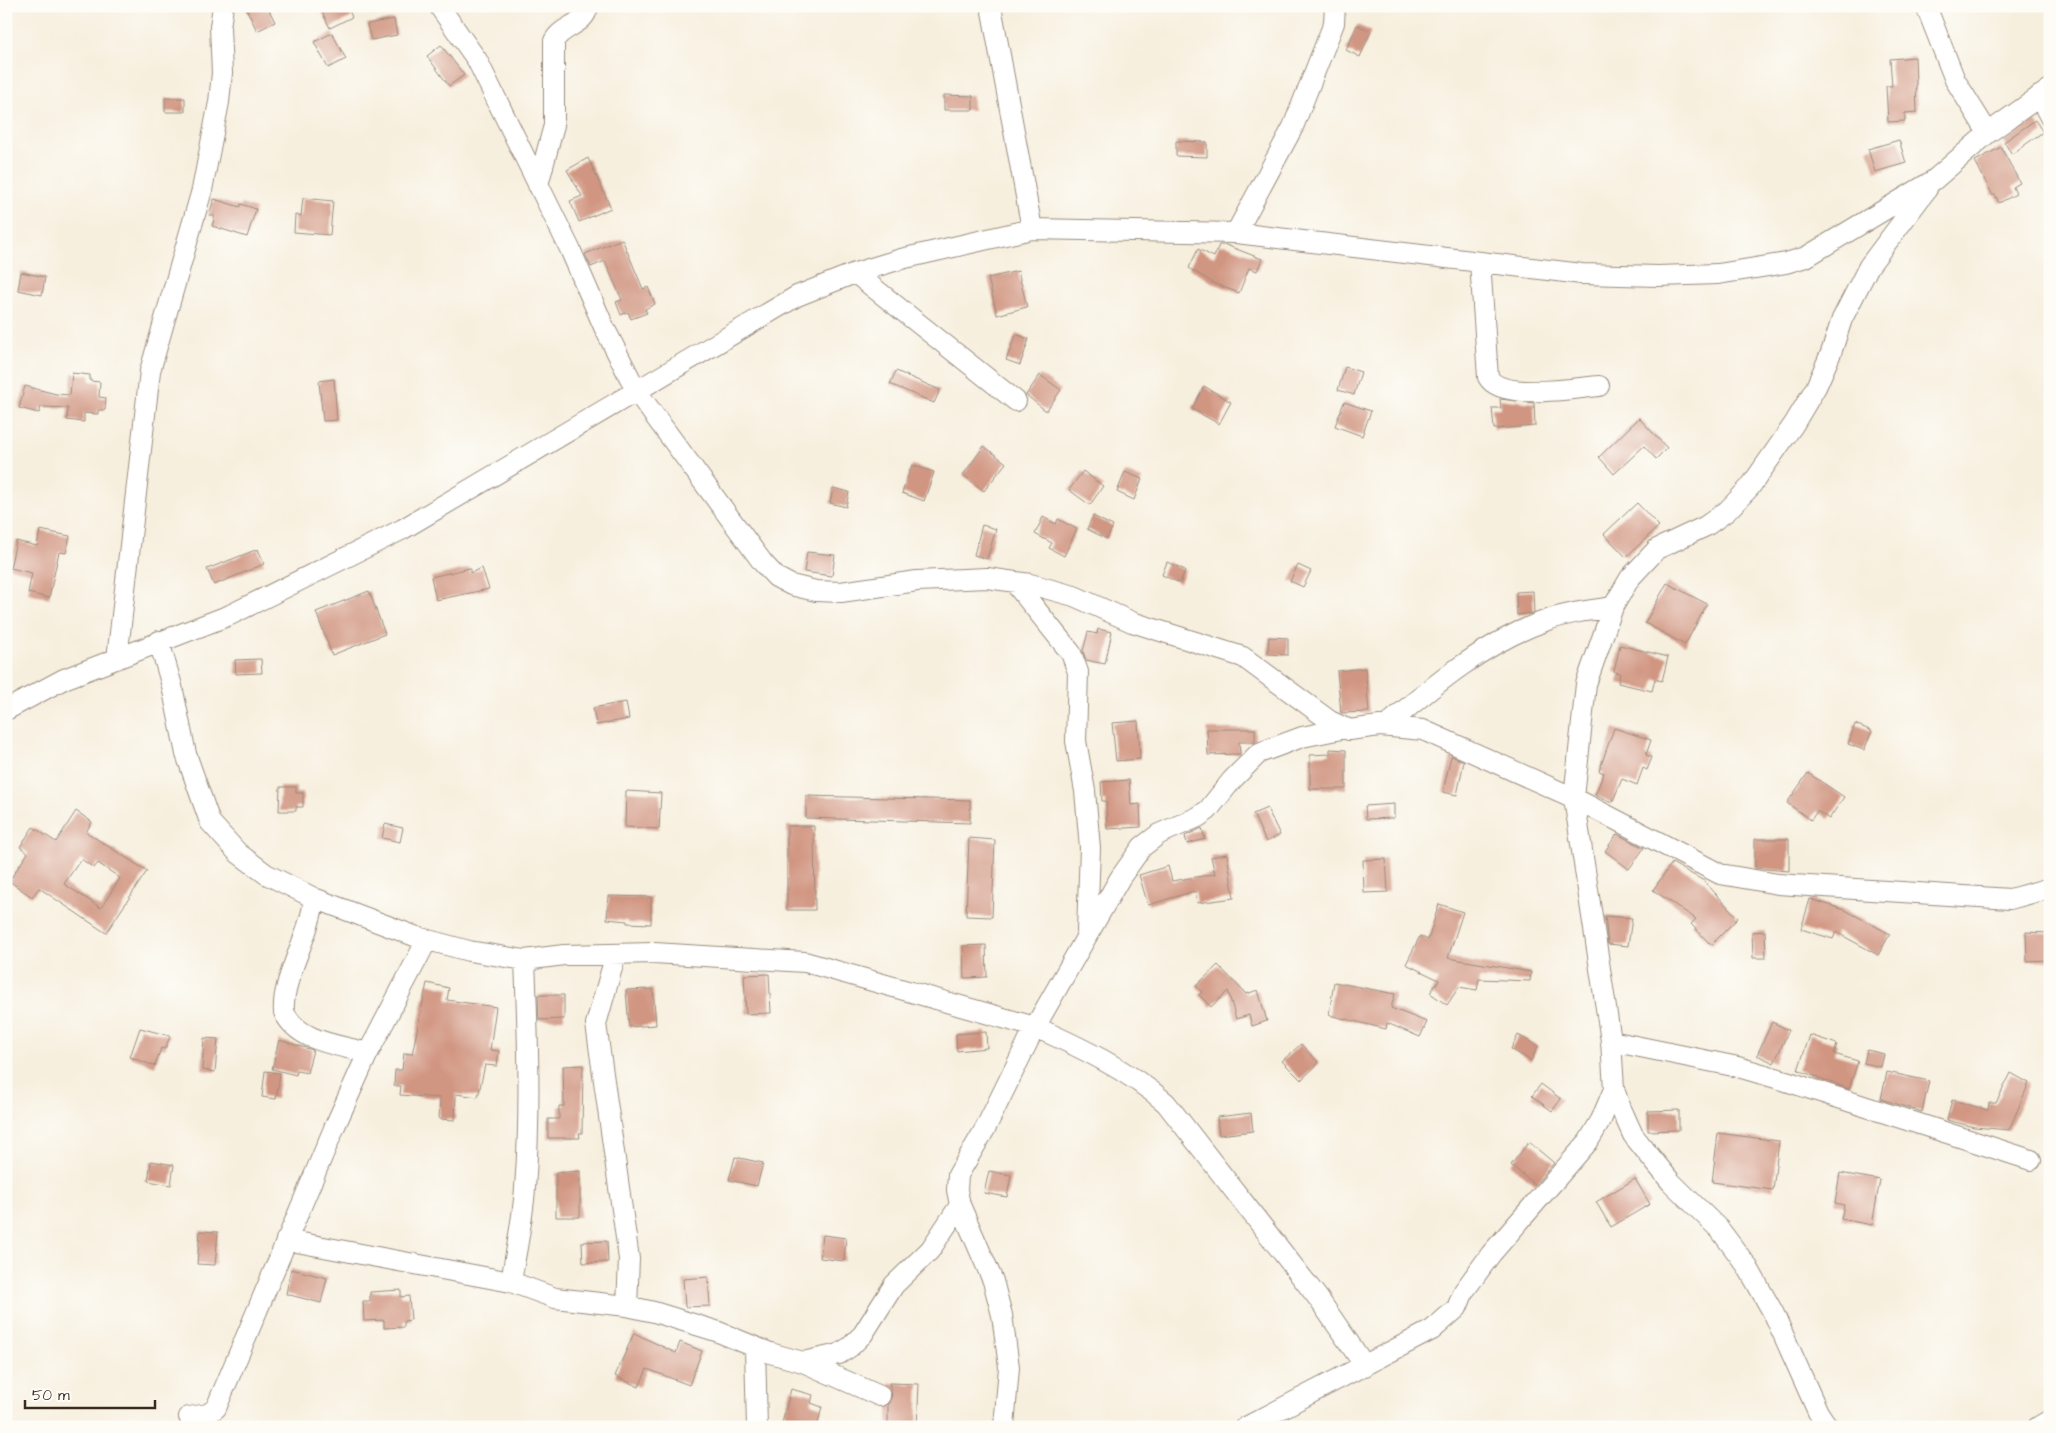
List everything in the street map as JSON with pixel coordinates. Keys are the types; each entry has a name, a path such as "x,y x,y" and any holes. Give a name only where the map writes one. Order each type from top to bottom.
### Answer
{"street":[{"path":"117,660 150,371 202,190 219,102 222,72 220,27 223,6"},
{"path":"439,6 477,60 570,249 614,347 637,392 763,563 776,576 791,585 816,591 841,592 917,581 988,578 1074,596 1132,622 1243,657 1330,721 1346,728"},
{"path":"538,185 554,125 554,41 560,32 584,17 588,6"},
{"path":"991,6 1032,229"},
{"path":"1236,234 1293,127 1334,23 1335,6"},
{"path":"1926,6 1955,80 1988,133"},
{"path":"6,710 64,678 117,660 159,641 230,615 403,530 798,296 855,273 901,259 1032,229 1236,234 1582,274 1658,276 1718,274 1766,267 1806,257 1934,180 1988,133 2044,92 2050,117"},
{"path":"1828,1427 1818,1412 1774,1314 1747,1266 1729,1241 1671,1182 1634,1135 1614,1089 1611,1041 1574,798 1582,706 1586,684 1613,607 1630,578 1657,549 1706,526 1727,511 1750,487 1794,424 1816,387 1831,353 1842,318 1868,266 1934,180"},
{"path":"1480,262 1488,377 1494,384 1503,388 1542,391 1599,386"},
{"path":"855,273 1016,402"},
{"path":"1014,582 1071,653 1078,672 1076,741 1086,791 1090,848 1087,936"},
{"path":"1386,726 1448,675 1520,631 1547,620 1613,607"},
{"path":"159,641 172,686 186,754 210,822 238,853 266,874 314,898 427,940 469,951 525,960 564,955 690,954 805,962 1034,1027 1062,1039 1140,1083 1166,1103 1318,1298 1365,1366"},
{"path":"1004,1427 1009,1367 1002,1315 993,1281 960,1205 957,1190 958,1175 985,1128 1034,1027 1120,878 1142,847 1152,838 1208,810 1232,780 1259,753 1302,737 1346,728 1362,729 1386,726 1423,730 1574,798 1720,874 1778,884 2010,899 2050,888"},
{"path":"314,898 310,926 289,982 283,1005 284,1012 294,1028 307,1035 368,1053"},
{"path":"189,1417 214,1411 368,1053 427,940"},
{"path":"616,954 596,1024 630,1259 627,1306"},
{"path":"511,1282 525,1191 527,1160 528,1033 525,960"},
{"path":"1611,1041 1738,1067 2031,1160"},
{"path":"1246,1427 1432,1330 1457,1308 1464,1291 1490,1254 1588,1142 1601,1120 1614,1089"},
{"path":"803,1362 839,1354 850,1347 863,1334 894,1285 930,1250 960,1205"},
{"path":"286,1240 511,1282 556,1298 627,1306 654,1312 716,1331 755,1348 803,1362 880,1396"},
{"path":"755,1348 757,1427"},
{"path":"2038,1427 2050,1420"}],"building":[{"path":"245,6 267,6 275,22 257,31"},
{"path":"319,6 347,6 352,17 330,28"},
{"path":"394,19 397,35 371,40 367,24"},
{"path":"1357,25 1371,31 1360,57 1346,50"},
{"path":"332,33 346,59 328,68 314,42"},
{"path":"441,45 464,75 449,86 427,56"},
{"path":"1915,57 1917,112 1905,113 1905,121 1888,122 1886,86 1892,86 1890,59"},
{"path":"944,95 973,96 973,110 944,110"},
{"path":"165,98 185,98 185,112 165,112"},
{"path":"2035,120 2043,132 2012,154 2004,142"},
{"path":"1899,140 1906,163 1875,172 1868,149"},
{"path":"1176,141 1207,142 1207,157 1176,156"},
{"path":"2001,147 2020,183 2013,187 2016,194 1999,203 1995,194 1993,196 1975,161"},
{"path":"588,158 611,208 579,222 570,201 582,196 567,170"},
{"path":"303,198 333,201 330,235 294,232 295,215 301,216"},
{"path":"214,199 240,207 241,204 256,209 247,237 212,226 215,216 209,215"},
{"path":"622,239 643,289 648,287 655,304 645,309 647,313 631,319 628,312 621,315 616,302 622,300 605,261 591,267 585,254"},
{"path":"1219,245 1226,245 1262,259 1257,271 1249,268 1239,293 1215,284 1189,268 1198,249 1214,257"},
{"path":"1018,271 1027,307 997,315 988,278"},
{"path":"21,272 45,277 42,295 18,290"},
{"path":"1016,334 1029,339 1020,365 1006,360"},
{"path":"1345,367 1361,372 1354,395 1338,390"},
{"path":"896,371 940,390 934,403 890,384"},
{"path":"72,373 90,375 90,381 100,382 99,397 106,398 105,410 98,410 98,414 84,413 84,422 67,420 68,408 41,407 39,413 19,408 25,386 56,394 70,395"},
{"path":"1040,375 1061,390 1046,411 1026,395"},
{"path":"334,379 337,420 323,421 319,381"},
{"path":"1204,386 1231,402 1219,424 1192,409"},
{"path":"1500,399 1534,403 1535,426 1494,429 1492,408 1501,408"},
{"path":"1344,402 1371,411 1362,436 1335,426"},
{"path":"1639,418 1667,448 1656,459 1644,446 1614,474 1599,457"},
{"path":"984,446 1006,463 984,491 963,475"},
{"path":"912,465 934,472 924,501 902,493"},
{"path":"1083,471 1103,486 1090,505 1069,490"},
{"path":"1125,472 1142,479 1134,500 1117,492"},
{"path":"833,488 849,492 846,507 830,503"},
{"path":"1637,503 1659,526 1626,557 1604,534"},
{"path":"1093,516 1113,526 1107,539 1087,529"},
{"path":"1043,517 1056,524 1058,519 1077,529 1064,556 1049,548 1052,543 1035,534"},
{"path":"982,525 996,529 987,559 974,555"},
{"path":"40,530 70,536 66,553 59,552 49,598 28,593 32,573 10,568 16,541 37,546"},
{"path":"258,549 264,564 214,585 207,569"},
{"path":"807,552 835,555 832,576 804,572"},
{"path":"1167,562 1185,570 1180,583 1162,575"},
{"path":"1298,565 1311,571 1303,587 1290,581"},
{"path":"470,568 470,573 482,568 489,589 436,600 431,577"},
{"path":"1667,583 1707,604 1685,645 1645,623"},
{"path":"369,591 385,634 332,655 316,612"},
{"path":"1533,591 1534,613 1517,615 1516,592"},
{"path":"1098,629 1112,632 1105,664 1086,660 1083,651 1088,632 1097,634"},
{"path":"1269,637 1288,638 1288,655 1268,654"},
{"path":"1620,645 1668,657 1662,681 1655,679 1652,691 1618,683 1620,673 1614,672"},
{"path":"261,659 262,673 236,674 235,660"},
{"path":"1365,668 1369,712 1341,713 1337,671"},
{"path":"626,702 629,719 596,725 593,708"},
{"path":"1138,721 1140,759 1116,761 1112,723"},
{"path":"1855,724 1872,731 1864,750 1848,744"},
{"path":"1614,728 1651,740 1646,755 1652,757 1647,770 1643,768 1637,785 1622,779 1612,803 1595,795 1604,773 1599,771"},
{"path":"1207,729 1255,729 1255,742 1239,742 1240,754 1208,755"},
{"path":"1330,749 1346,750 1346,789 1310,789 1310,755 1330,754"},
{"path":"1451,756 1464,761 1457,795 1443,792"},
{"path":"1808,773 1844,797 1829,819 1817,811 1811,820 1787,803"},
{"path":"1129,780 1131,805 1140,804 1141,827 1107,829 1106,801 1102,801 1101,782"},
{"path":"280,787 296,787 296,793 303,793 303,807 296,807 296,811 279,811"},
{"path":"626,791 661,793 659,829 625,827"},
{"path":"806,796 970,800 970,823 806,818"},
{"path":"1394,804 1394,818 1366,819 1365,806"},
{"path":"1267,808 1280,835 1266,842 1253,814"},
{"path":"76,811 92,822 86,832 147,871 106,933 39,888 32,897 9,881 28,853 20,847 33,827 56,842","holes":["81,859 94,868 98,863 120,878 101,908 64,884"]},
{"path":"385,824 403,828 400,842 382,838"},
{"path":"787,826 814,826 815,910 787,910"},
{"path":"1202,828 1205,839 1187,844 1185,836"},
{"path":"1617,834 1644,848 1629,869 1605,851"},
{"path":"969,838 995,840 992,917 966,916"},
{"path":"1755,839 1789,839 1789,871 1755,868"},
{"path":"1227,854 1234,898 1197,903 1195,891 1148,905 1139,875 1168,866 1172,881 1215,874 1211,857"},
{"path":"1386,859 1388,892 1364,893 1363,860"},
{"path":"1672,863 1704,881 1738,918 1711,945 1691,924 1696,919 1653,890"},
{"path":"609,896 651,897 651,924 627,923 627,921 607,919"},
{"path":"1810,899 1845,910 1890,934 1878,955 1836,932 1833,939 1801,929"},
{"path":"1439,904 1463,912 1448,958 1531,972 1530,981 1479,979 1477,990 1459,987 1447,1005 1430,993 1439,980 1406,964 1420,936 1428,940"},
{"path":"1605,916 1632,918 1628,946 1608,944"},
{"path":"1765,931 1766,958 1753,958 1752,932"},
{"path":"2026,932 2050,933 2050,960 2027,961"},
{"path":"986,945 987,977 964,978 963,946"},
{"path":"1218,965 1246,994 1258,990 1267,1021 1252,1026 1249,1015 1236,1019 1228,991 1211,1007 1199,995 1202,992 1196,986"},
{"path":"769,974 771,1013 746,1014 744,975"},
{"path":"1334,982 1395,994 1391,1008 1427,1022 1420,1037 1387,1023 1386,1029 1329,1015"},
{"path":"427,983 449,988 447,1000 496,1007 490,1050 499,1051 497,1066 485,1065 478,1097 456,1094 455,1120 439,1119 440,1098 400,1095 401,1086 394,1086 395,1070 402,1070 404,1053 412,1054"},
{"path":"653,989 656,1025 629,1027 626,990"},
{"path":"538,995 564,995 564,1019 539,1020"},
{"path":"1772,1022 1789,1030 1774,1063 1757,1055"},
{"path":"140,1028 170,1036 165,1049 161,1048 155,1066 130,1057"},
{"path":"986,1032 987,1048 957,1051 956,1034"},
{"path":"1518,1035 1538,1046 1531,1061 1511,1049"},
{"path":"1810,1035 1837,1044 1834,1054 1858,1061 1849,1089 1798,1070"},
{"path":"204,1038 218,1039 215,1072 202,1070"},
{"path":"279,1040 313,1050 307,1073 297,1071 296,1075 272,1069"},
{"path":"1301,1044 1319,1063 1301,1080 1282,1061"},
{"path":"1867,1050 1884,1054 1881,1067 1864,1063"},
{"path":"583,1065 582,1133 579,1133 580,1138 548,1138 548,1119 559,1119 559,1106 564,1106 563,1066"},
{"path":"265,1071 280,1073 276,1099 262,1097"},
{"path":"1887,1072 1929,1081 1922,1112 1881,1099"},
{"path":"2011,1073 2029,1083 2009,1130 1974,1127 1947,1120 1952,1100 1988,1110 1989,1103 1996,1103"},
{"path":"1541,1084 1561,1099 1552,1111 1532,1096"},
{"path":"1679,1110 1679,1130 1648,1131 1648,1111"},
{"path":"1251,1113 1253,1131 1219,1135 1217,1117"},
{"path":"1718,1133 1779,1141 1773,1190 1712,1182"},
{"path":"1529,1142 1554,1163 1535,1185 1511,1165"},
{"path":"735,1157 763,1163 757,1186 729,1180"},
{"path":"151,1161 174,1165 171,1185 148,1181"},
{"path":"580,1171 580,1217 556,1217 556,1173"},
{"path":"989,1171 1011,1175 1007,1197 984,1193"},
{"path":"1840,1173 1880,1180 1872,1225 1841,1219 1844,1205 1835,1203"},
{"path":"1635,1179 1650,1204 1611,1227 1596,1202"},
{"path":"200,1231 218,1232 215,1265 197,1264"},
{"path":"823,1235 846,1238 844,1261 820,1258"},
{"path":"607,1241 608,1262 583,1263 582,1242"},
{"path":"291,1269 327,1278 321,1303 286,1294"},
{"path":"708,1277 710,1306 685,1307 683,1279"},
{"path":"401,1290 401,1297 409,1296 411,1320 404,1321 404,1327 384,1328 384,1320 364,1321 363,1301 370,1301 370,1292"},
{"path":"634,1333 676,1353 680,1342 702,1351 689,1385 647,1369 639,1387 615,1376"},
{"path":"889,1383 919,1384 917,1427 888,1427 888,1404 892,1395"},
{"path":"791,1389 813,1395 811,1403 822,1407 817,1427 781,1427"}]}
